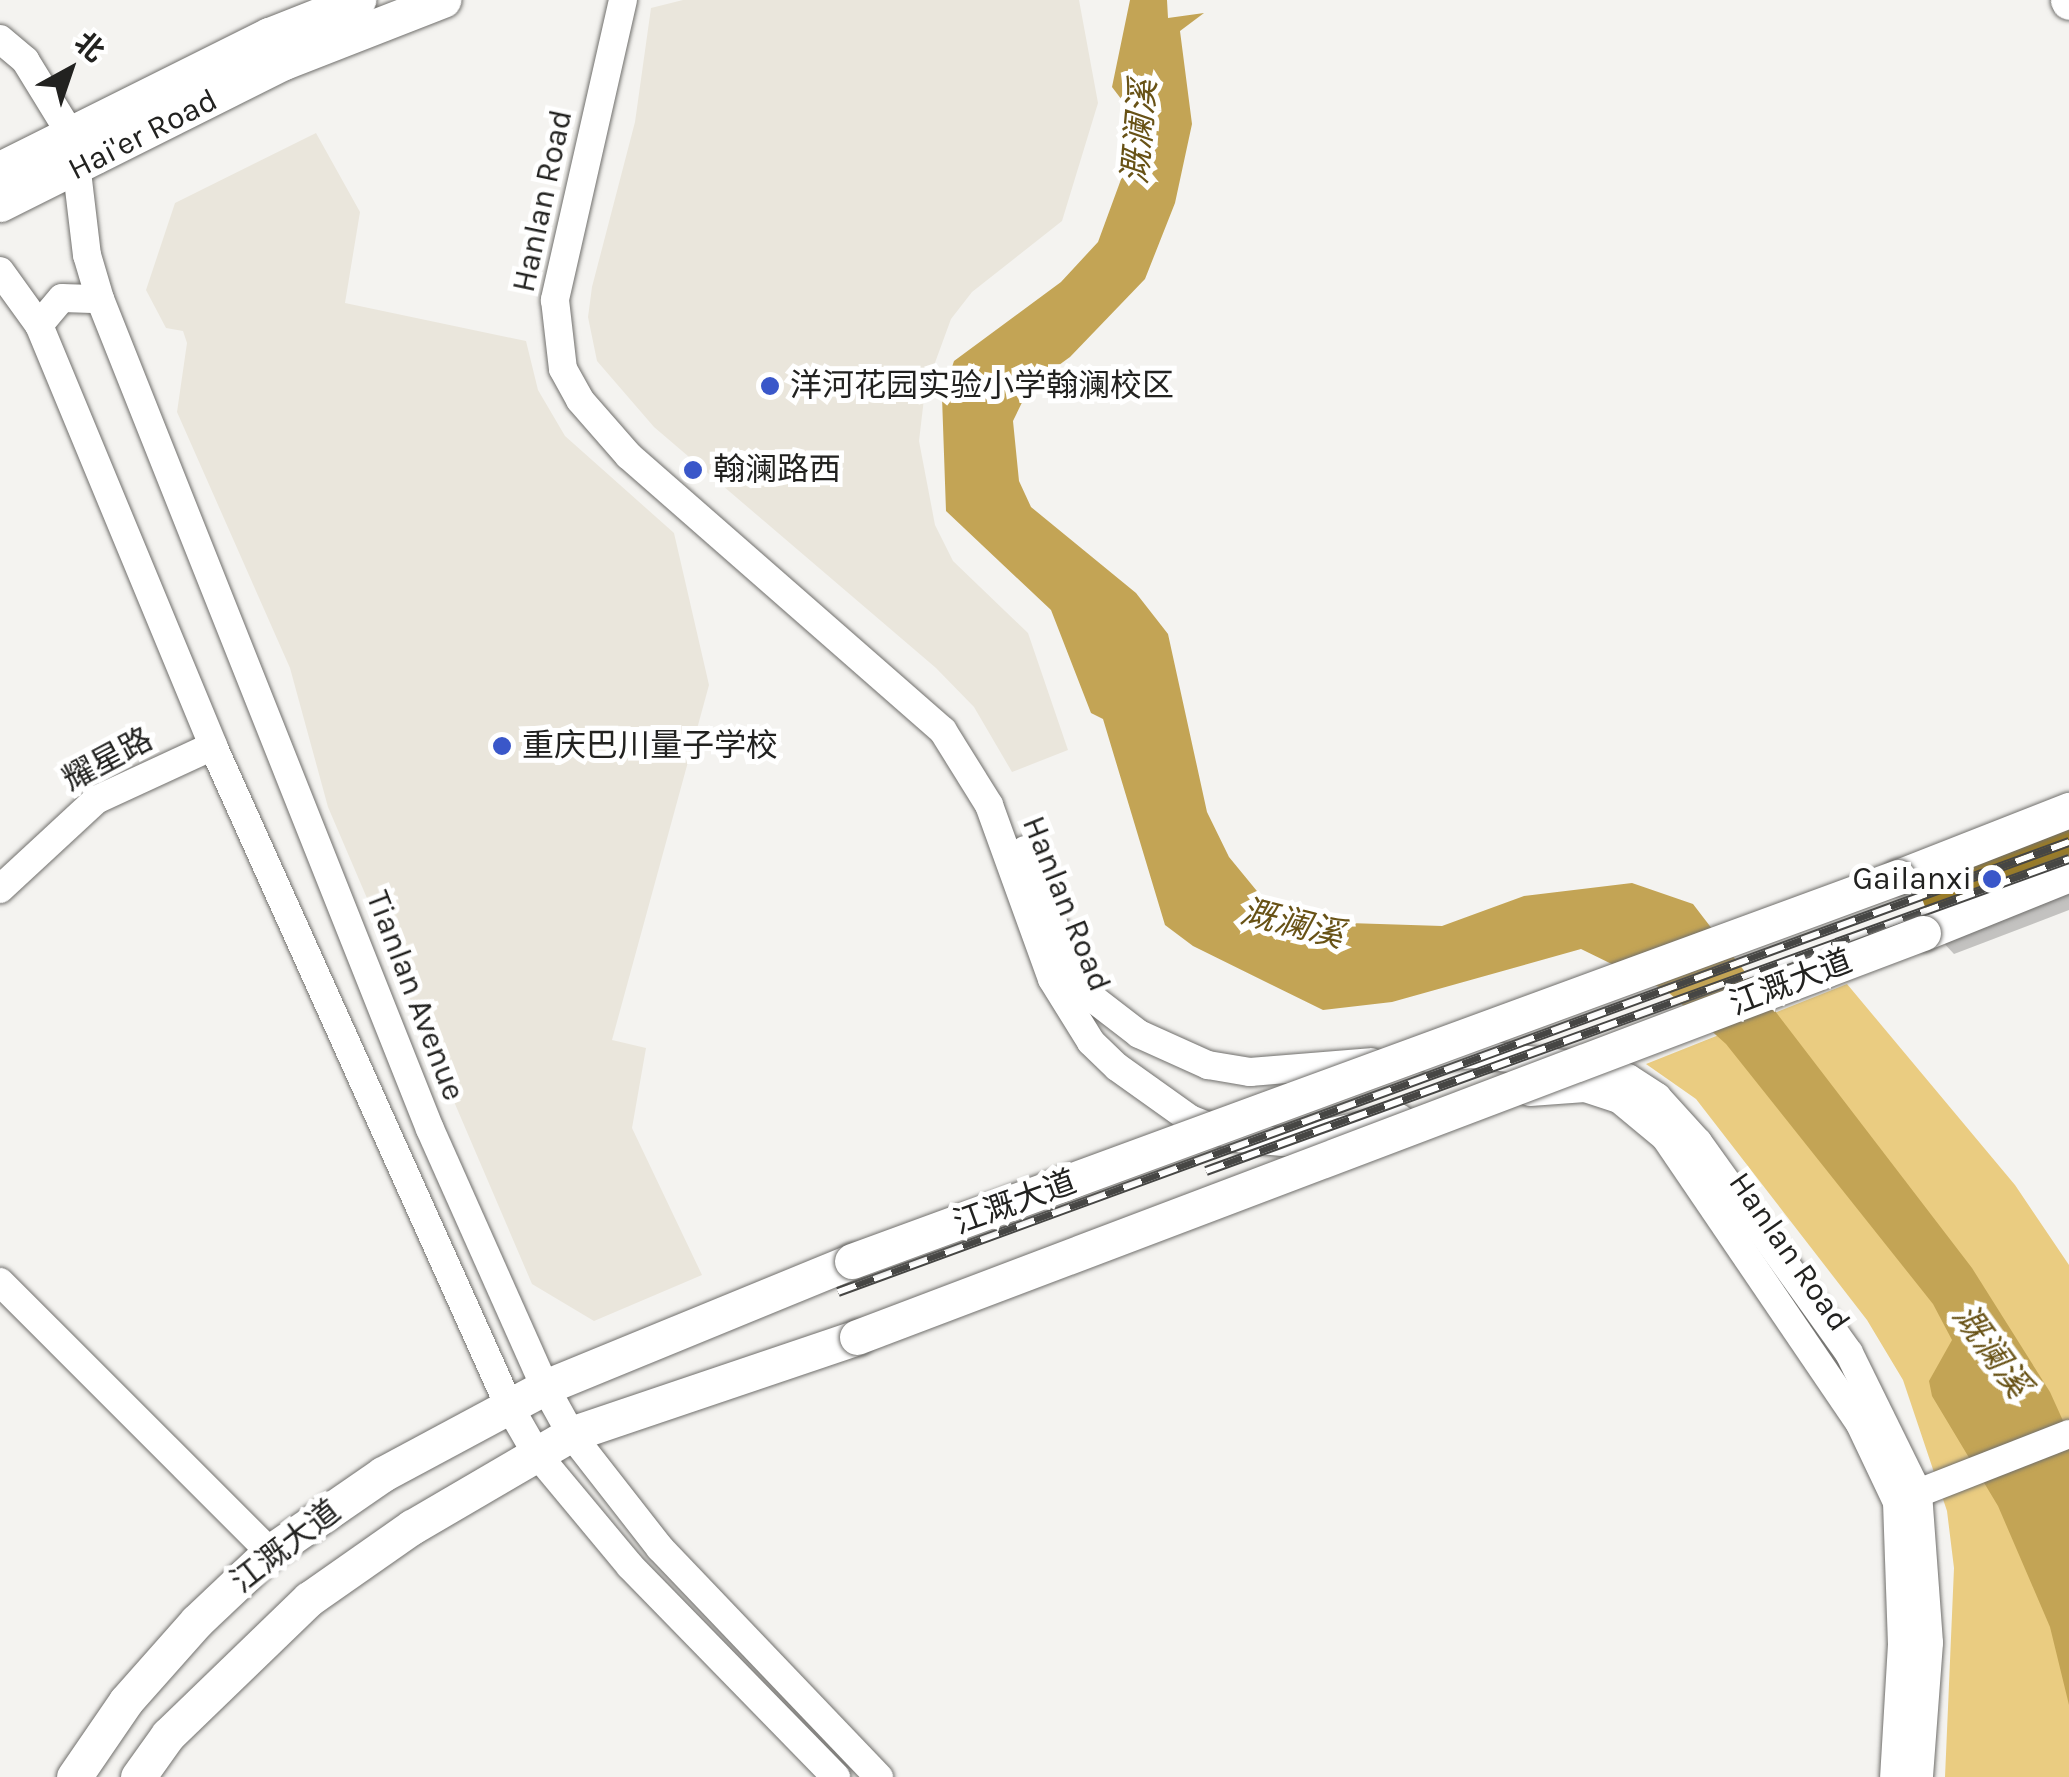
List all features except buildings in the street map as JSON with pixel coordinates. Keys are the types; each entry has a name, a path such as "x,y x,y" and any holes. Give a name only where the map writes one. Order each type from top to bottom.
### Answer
{"main road":[{"path":"276,48 358,0"},
{"path":"276,48 443,0"},
{"name":"Hai'er Road","path":"0,204 74,154 276,48"},
{"name":"Hai'er Road","path":"0,169 74,154"},
{"name":"江溉大道","path":"74,1777 126,1701 270,1552 383,1474 545,1387 852,1262 2069,810"},
{"name":"江溉大道","path":"138,1777 168,1735 309,1600 571,1434 857,1336 1923,933 2069,874"}],"street":[{"name":"Hanlan Road","path":"623,0 558,273 555,336 563,368 599,426 943,731 989,805 1052,979 1091,1042 1190,1119 1238,1138 1283,1142 1551,1087 1619,1099 1665,1137 1826,1366 1908,1498 1894,1777"},
{"name":"Hanlan Road","path":"623,0 613,112 574,278 578,364 638,442 886,651 955,718 1005,797 1071,969 1091,997 1174,1053 1236,1070 1473,1054 1591,1067 1628,1078 1681,1120 1850,1353 1881,1406 1908,1498 1929,1643 1919,1777"},
{"name":"Tianlan Avenue","path":"0,39 26,60 74,154 100,298 430,1130 545,1387 571,1434 660,1548 879,1777"},
{"path":"0,270 40,325 213,746 509,1406 536,1453 630,1566 836,1777"},
{"path":"40,325 62,298 100,298"},
{"name":"耀星路","path":"0,888 96,800 213,746"},
{"path":"0,1282 270,1552"},
{"path":"1908,1498 2069,1434"}],"shaded area":[{"name":"洋河花园实验小学翰澜校区","path":"683,0 1079,0 1098,103 1062,221 972,292 951,319 925,390 919,441 935,525 953,561 1028,633 1068,750 1012,772 974,707 936,668 654,427 597,361 588,317 592,287 635,122 651,8"},
{"name":"重庆巴川量子学校","path":"316,133 360,212 345,303 526,341 538,390 565,436 674,533 709,685 612,1040 646,1048 632,1128 702,1275 594,1321 532,1284 328,807 290,668 177,412 187,343 183,331 166,328 146,290 175,203"},
{"path":"1847,984 2015,1185 2069,1265 2069,1777 1945,1777 1954,1568 1947,1511 1903,1380 1867,1320 1696,1099 1646,1064"}],"water":[{"name":"溉澜溪","path":"1130,0 1167,0 1168,18 1204,13 1180,31 1192,124 1175,203 1145,279 1070,357 1030,386 1013,421 1019,481 1031,507 1136,593 1168,634 1207,812 1229,857 1261,896 1317,922 1442,926 1524,896 1632,883 1693,904 1972,1268 2050,1392 2069,1434 2069,1705 2050,1627 1998,1506 1932,1396 1929,1381 1952,1340 1933,1304 1726,1044 1667,991 1581,949 1392,1002 1323,1010 1193,946 1165,925 1103,719 1091,713 1051,610 946,511 942,397 954,361 1061,282 1098,242 1127,163 1131,112 1112,87"}],"railway":[{"path":"838,1292 2069,842"},
{"path":"1206,1171 2069,859"}],"place":[{"name":"洋河花园实验小学翰澜校区","path":"770,386"},
{"name":"翰澜路西","path":"693,470"},
{"name":"重庆巴川量子学校","path":"502,746"},
{"name":"Gailanxi","path":"1992,879"}]}
